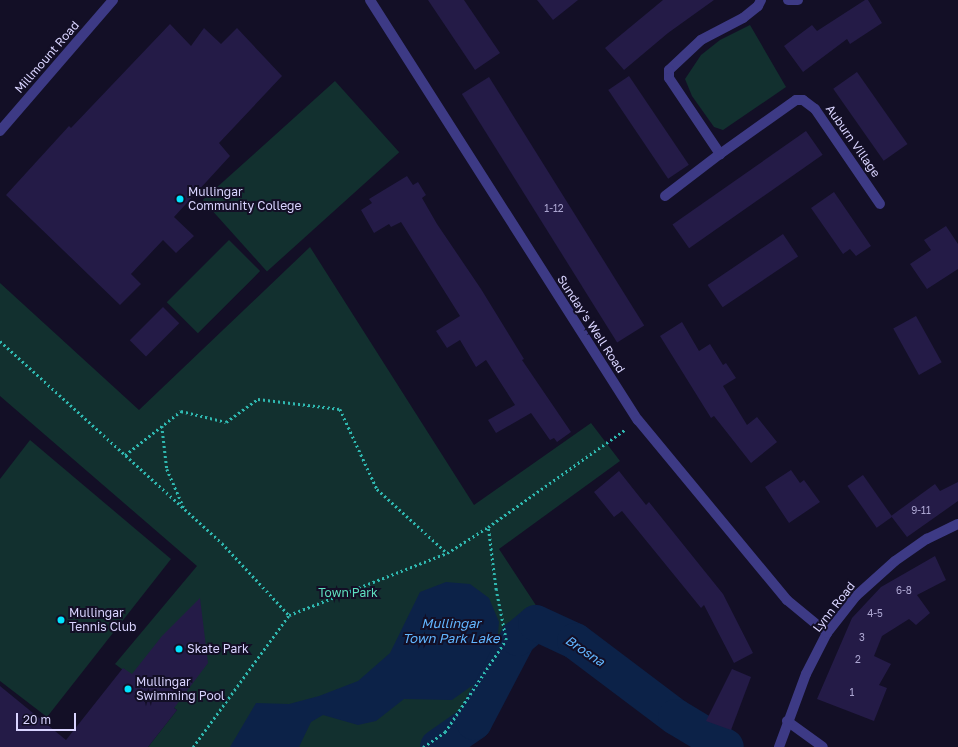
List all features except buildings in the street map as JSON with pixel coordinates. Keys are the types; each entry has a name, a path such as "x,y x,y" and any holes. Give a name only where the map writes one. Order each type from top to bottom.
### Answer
{"street":[{"name":"Millmount Road","path":"0,131 113,0"},
{"name":"Sunday's Well Road","path":"370,0 638,420 787,600 827,633"},
{"path":"720,154 669,78 669,70 701,40 743,18 758,6 761,0"},
{"path":"788,0 798,0"},
{"name":"Auburn Village","path":"664,196 796,100 803,100 815,109 880,204"},
{"name":"Lynn Road","path":"779,747 787,721 827,633 856,596 895,561 927,539 958,524"},
{"path":"787,721 823,747"}],"path":[{"path":"0,341 222,543 289,615"},
{"path":"125,455 181,411 226,422 258,399 340,409 377,489 447,553"},
{"path":"193,747 289,615 447,553 488,527 638,420"},
{"path":"162,426 167,469 186,510"},
{"path":"423,747 445,732 506,640 496,590 488,527"}],"green space":[{"path":"750,25 786,87 723,130 714,127 692,96 685,79 701,55 720,40"},
{"path":"335,81 399,152 267,271 203,200"},
{"path":"229,240 260,271 198,333 167,302"},
{"name":"Town Park","path":"310,247 474,505 591,423 620,461 499,549 541,613 512,639 462,722 427,747 148,747 177,710 115,664 197,566 0,396 0,283 139,410"},
{"name":"Mullingar Tennis Club","path":"30,440 171,559 47,717 0,681 0,479"}],"water":[{"name":"Mullingar Town Park Lake","path":"446,582 470,584 489,598 499,622 497,645 473,685 452,700 404,699 376,721 358,725 323,715 311,722 299,747 230,747 256,703 289,704 319,696 358,681 390,653 420,592"}],"waterway":[{"name":"Brosna","path":"438,747 474,722 518,638 536,623 575,641 676,717 726,747"}],"place":[{"name":"Mullingar Community College","path":"180,199"},
{"name":"Mullingar Tennis Club","path":"61,620"},
{"name":"Skate Park","path":"179,649"},
{"name":"Mullingar Swimming Pool","path":"128,689"}]}
